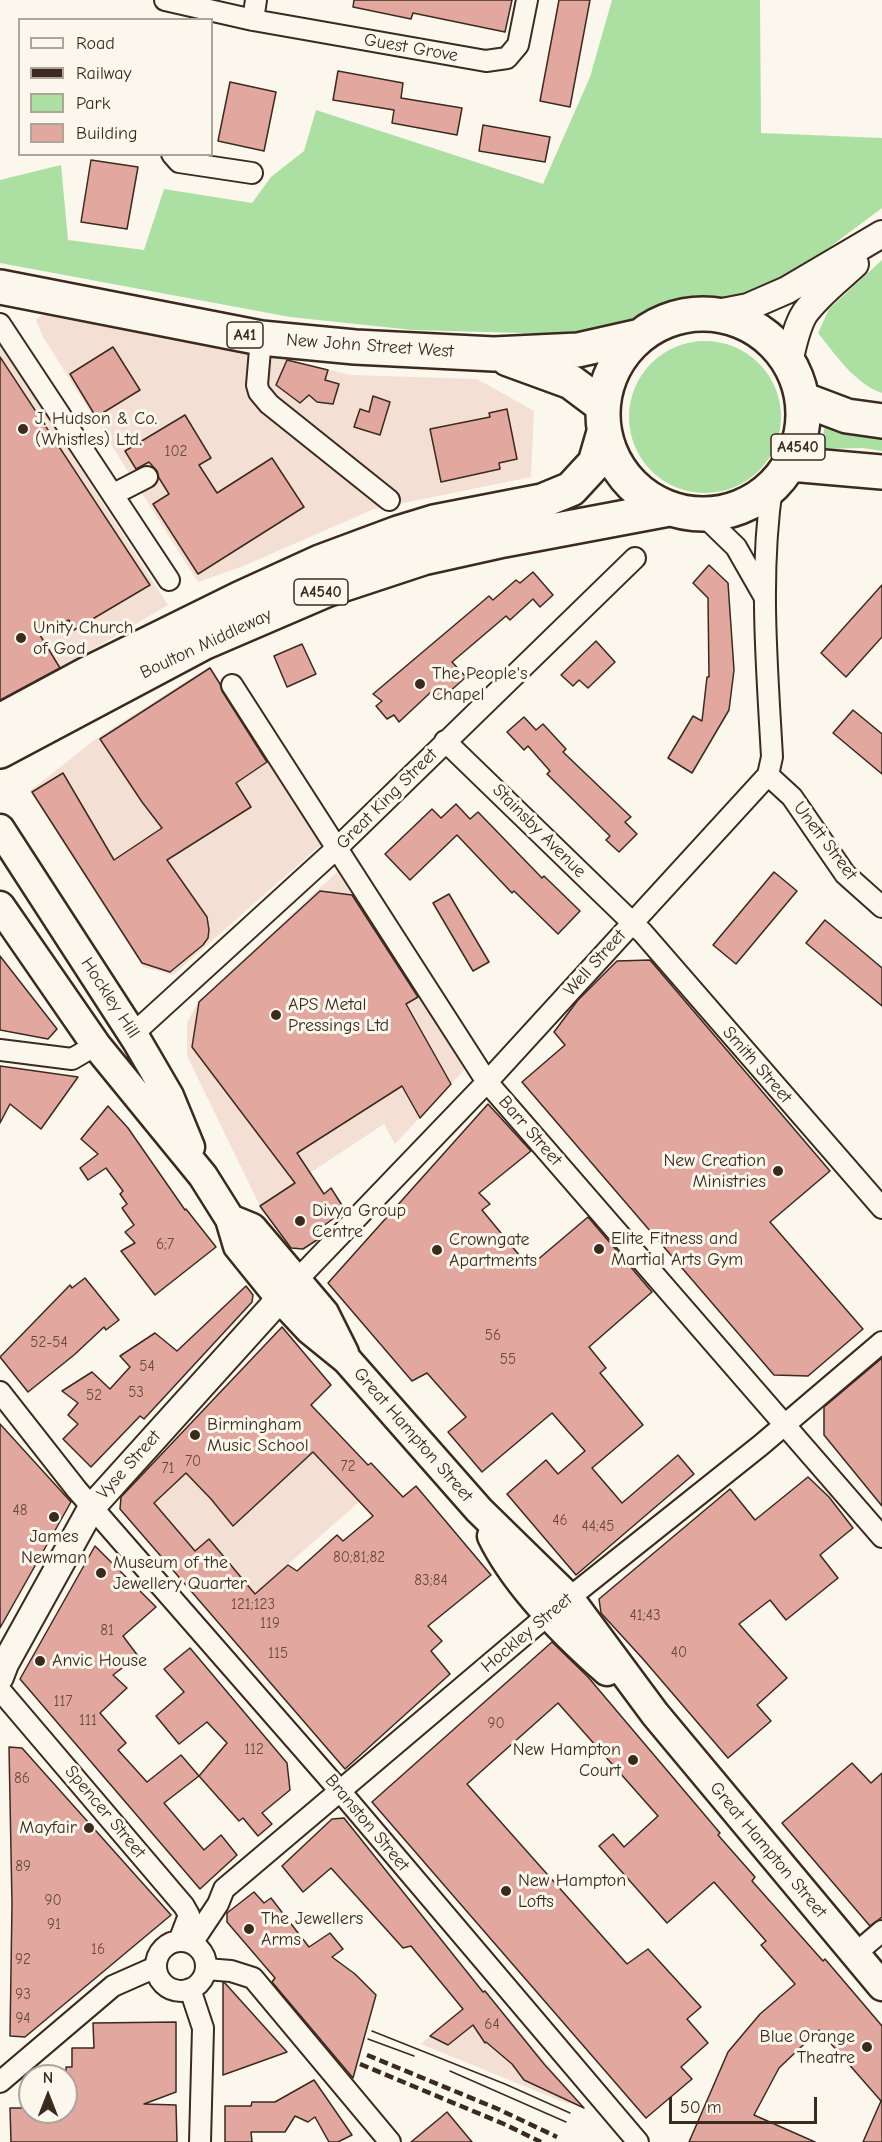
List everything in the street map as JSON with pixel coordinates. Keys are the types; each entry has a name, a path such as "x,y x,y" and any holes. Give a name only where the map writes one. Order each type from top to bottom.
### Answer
{"highway":[{"name":"New John Street West","path":"0,287 261,338 355,348 494,354 578,350 640,336"},
{"name":"A4540","path":"712,314 742,322 760,333 769,339 789,362 802,399 803,422 799,444 781,476 752,502 703,515 669,509 646,497 626,479 612,457 603,419 608,380 621,356 640,336 662,323 686,315 712,314"},
{"name":"New John Street West","path":"494,354 571,382 603,419"},
{"name":"A4540","path":"802,399 847,416 882,421"},
{"name":"Boulton Middleway","path":"0,721 89,673 228,604 320,562 425,525 477,512 542,501 571,489 595,463 603,419"},
{"name":"A4540","path":"781,476 882,472"},
{"name":"Boulton Middleway","path":"0,751 108,691 205,642 326,590 423,558 504,540 669,509"}],"main road":[{"name":"Hockley Hill","path":"0,830 133,1034 169,1096 203,1176"},
{"name":"Hockley Hill","path":"0,906 96,1045 203,1176 230,1219 238,1246 288,1289"},
{"name":"Great Hampton Street","path":"288,1289 324,1313 347,1360 479,1510 559,1606 594,1659 655,1714 882,1986"}],"street":[{"path":"253,20 256,0"},
{"name":"Guest Grove","path":"168,7 486,61 507,58 518,45 527,0"},
{"path":"174,156 179,162 252,173"},
{"path":"712,314 748,307 787,290 882,234"},
{"path":"789,362 804,315 824,290 882,239"},
{"path":"0,324 169,580"},
{"path":"261,338 257,385 259,392 269,404 389,500"},
{"path":"768,775 772,756 765,596 767,523 781,476"},
{"path":"114,494 147,477"},
{"path":"703,515 736,547 765,596"},
{"name":"Great King Street","path":"133,1034 337,848 635,558"},
{"name":"Barr Street","path":"232,685 487,1082 882,1537"},
{"name":"Stainsby Avenue","path":"445,741 631,922"},
{"name":"Unett Street","path":"768,775 792,797 845,874 882,907"},
{"name":"Well Street","path":"288,1289 487,1082 631,922 768,775"},
{"name":"Smith Street","path":"631,922 882,1208"},
{"path":"0,1050 72,1059 96,1045"},
{"name":"Vyse Street","path":"0,1677 92,1507 288,1289"},
{"name":"Hockley Street","path":"186,1942 218,1904 224,1889 559,1606 784,1426 882,1342"},
{"name":"Branston Street","path":"0,1392 77,1490 340,1791 638,2142"},
{"name":"Spencer Street","path":"0,1690 184,1906 189,1915"},
{"path":"186,1942 189,1915 209,1895 224,1889"},
{"path":"855,1954 882,1931"},
{"path":"186,1942 203,1954 207,1969 201,1982 190,1989 175,1990 168,1988 158,1976 156,1967 159,1953 165,1947 186,1942"},
{"path":"0,2082 112,1986 156,1967"},
{"path":"207,1969 231,1971 253,1978 390,2142"},
{"path":"190,1989 203,2028 200,2142"}],"shaded area":[{"path":"48,310 281,358 351,375 477,379 534,411 531,477 374,509 241,567 198,582 43,337 36,320"},
{"path":"0,343 168,605 0,704"},
{"path":"210,666 324,842 173,975 143,967 30,791 97,738"},
{"name":"APS Metal Pressings Ltd","path":"337,872 466,1068 395,1144 384,1124 260,1206 187,1056 187,1023 198,1002"},
{"path":"224,1386 274,1437 289,1426 359,1502 220,1624 120,1509 121,1497 135,1479 158,1501 186,1473 211,1499 241,1468 193,1420"},
{"path":"485,1991 574,2096 568,2104 421,2044"}],"green space":[{"path":"612,0 760,0 761,133 882,138 882,208 807,264 760,289 696,304 637,322 561,334 413,330 290,317 0,263 0,180 61,165 68,240 144,250 164,189 252,203 271,177 304,151 316,110 543,184 590,77"},
{"path":"882,260 882,393 854,376 818,333 829,309"},
{"path":"705,341 734,347 747,354 758,364 768,375 775,388 781,417 775,446 768,459 758,470 747,480 734,487 705,493 676,487 663,480 652,470 642,459 635,446 629,417 635,388 642,375 652,364 663,354 676,347"},
{"path":"826,421 882,431 882,451 863,448 820,449"}],"building":[{"path":"354,0 512,0 505,32 413,13 411,19 353,7"},
{"path":"559,0 590,0 570,107 540,101"},
{"path":"338,71 403,83 401,98 462,108 457,135 392,123 394,110 333,100"},
{"path":"230,82 276,92 264,151 218,141"},
{"path":"483,125 550,137 545,162 479,151"},
{"path":"91,160 138,167 127,229 81,222"},
{"path":"113,347 140,390 96,417 70,374"},
{"path":"0,357 150,585 74,630 69,620 40,635 60,668 0,700"},
{"path":"287,360 328,370 325,380 339,384 333,404 317,402 309,395 300,403 276,385"},
{"path":"373,396 390,402 380,435 354,427 360,409 369,412"},
{"path":"507,409 517,459 499,463 500,469 441,482 430,429 490,417 489,413"},
{"path":"185,415 211,458 199,465 217,493 272,458 304,507 198,574 153,504 169,494 157,471 149,462 136,469 125,451"},
{"path":"709,565 728,583 734,670 729,710 692,773 668,758 693,716 702,721 707,677 709,677 708,598 693,583"},
{"path":"533,572 553,595 540,607 533,599 510,620 506,616 452,662 466,677 439,701 431,692 399,722 394,715 387,719 376,706 382,701 373,694 489,596 493,600 516,580 520,583"},
{"path":"882,585 882,637 846,677 821,653"},
{"path":"596,641 615,662 588,688 579,680 573,686 561,675"},
{"path":"302,644 316,674 287,687 274,656"},
{"path":"210,668 267,762 236,783 251,807 167,860 207,917 209,930 208,938 203,945 170,972 142,963 32,792 63,773 114,860 162,828 100,739"},
{"path":"853,710 882,734 882,774 833,733"},
{"path":"524,717 536,730 543,724 566,749 563,752 631,817 625,822 637,834 619,852 606,840 610,836 547,774 550,771 528,746 524,750 507,732"},
{"path":"456,804 470,819 478,812 542,878 544,876 580,911 558,934 514,891 512,893 457,835 410,880 385,854 432,809 441,818"},
{"path":"774,872 797,891 736,964 713,945"},
{"name":"APS Metal Pressings Ltd","path":"320,891 352,895 418,997 406,1004 451,1084 420,1118 402,1086 297,1153 324,1194 331,1188 345,1210 315,1232 320,1238 303,1249 291,1248 260,1206 295,1183 192,1047 199,1002"},
{"path":"449,894 489,962 473,971 433,903"},
{"path":"825,920 882,968 882,1006 806,943"},
{"path":"0,956 57,1029 48,1039 0,1030"},
{"path":"650,960 830,1171 770,1222 863,1329 808,1376 774,1375 522,1082 565,1045 554,1032 578,1000 617,961"},
{"path":"0,1066 78,1077 41,1129 10,1104 0,1123"},
{"path":"488,1104 531,1151 479,1193 490,1204 482,1210 529,1267 588,1217 652,1292 589,1347 606,1368 600,1373 643,1425 592,1468 622,1503 678,1455 694,1474 576,1575 507,1494 546,1460 558,1474 585,1451 552,1413 482,1472 448,1432 466,1417 427,1373 412,1381 328,1283"},
{"path":"108,1106 128,1128 185,1210 216,1247 155,1295 121,1251 135,1243 125,1232 134,1225 122,1208 127,1204 120,1194 123,1191 106,1168 88,1180 80,1168 98,1154 81,1139"},
{"path":"85,1278 119,1320 106,1330 104,1327 28,1392 0,1357 70,1285 72,1288"},
{"path":"246,1286 253,1295 252,1302 144,1419 140,1416 91,1467 63,1439 78,1424 68,1415 78,1403 62,1391 92,1372 110,1389 130,1367 120,1356 155,1333 177,1351"},
{"path":"282,1327 331,1385 311,1405 368,1465 371,1463 403,1497 416,1486 491,1575 428,1626 442,1641 431,1651 450,1674 345,1769 120,1509 121,1497","holes":["313,1452 373,1516 343,1541 337,1535 297,1571 288,1565 255,1594 209,1539 195,1551 154,1503 186,1473 233,1526"]},
{"path":"882,1358 882,1506 824,1435 824,1407"},
{"path":"0,1424 71,1502 0,1628"},
{"path":"808,1477 829,1497 853,1528 820,1555 838,1578 786,1620 770,1600 739,1624 787,1678 757,1705 771,1721 728,1758 601,1613 599,1599 730,1489 755,1520"},
{"path":"95,1546 156,1607 123,1636 138,1656 113,1675 127,1688 100,1713 126,1743 118,1750 147,1782 181,1755 199,1776 164,1803 204,1850 221,1835 237,1855 200,1889 20,1679"},
{"path":"552,1642 588,1677 720,1833 718,1835 755,1877 752,1881 823,1961 825,1959 882,2026 882,2142 863,2142 881,2101 819,2030 779,2068 754,2115 815,2142 689,2142 728,2052 760,2014 795,1984 761,1945 766,1941 714,1882 667,1923 599,1846 613,1834 624,1847 658,1816 558,1703 467,1784 627,1964 648,1949 701,2007 687,2019 708,2043 681,2067 692,2079 646,2118 372,1802"},
{"path":"190,1648 287,1763 290,1790 262,1813 272,1824 258,1836 243,1818 239,1821 199,1776 227,1743 207,1722 179,1744 156,1716 184,1692 164,1669"},
{"path":"9,1747 22,1748 171,1915 25,2037 10,2036 12,1904"},
{"path":"852,1763 871,1783 882,1773 882,1917 870,1926 782,1823"},
{"path":"344,1818 483,1992 485,1991 544,2064 584,2108 524,2080 512,2064 485,2043 473,2025 448,2045 430,2036 463,2009 411,1946 403,1948 331,1868 303,1892 282,1866 332,1819"},
{"path":"254,1892 264,1903 271,1898 309,1947 330,1933 343,1949 332,1957 355,1974 376,1995 353,2078 272,1982 275,1978 227,1922 227,1913"},
{"path":"224,1982 287,2052 223,2075"},
{"path":"176,2022 176,2092 144,2104 176,2105 177,2142 11,2142 10,2108 18,2108 18,2124 78,2124 78,2064 72,2064 72,2048 94,2048 93,2023"},
{"path":"314,2080 352,2135 338,2142 329,2142 315,2117 308,2122 295,2116 285,2132 251,2132 252,2142 225,2142 225,2106 251,2106 252,2102 275,2102"},
{"path":"447,2112 472,2142 411,2142 440,2118"}],"tram line":[{"path":"372,2031 505,2084 570,2113"},
{"path":"368,2039 414,2056"},
{"path":"450,2071 566,2122"}],"railway":[{"path":"367,2055 498,2109 557,2137"},
{"path":"360,2064 504,2124 541,2142"}],"place":[{"name":"J. Hudson & Co. (Whistles) Ltd.","path":"23,429"},
{"name":"Unity Church of God","path":"21,638"},
{"name":"The People's Chapel","path":"420,684"},
{"name":"APS Metal Pressings Ltd","path":"276,1015"},
{"name":"New Creation Ministries","path":"778,1171"},
{"name":"Divya Group Centre","path":"300,1221"},
{"name":"Elite Fitness and Martial Arts Gym","path":"599,1249"},
{"name":"Crowngate Apartments","path":"437,1250"},
{"name":"Birmingham Music School","path":"195,1435"},
{"name":"James Newman","path":"54,1517"},
{"name":"Museum of the Jewellery Quarter","path":"101,1573"},
{"name":"Anvic House","path":"40,1661"},
{"name":"New Hampton Court","path":"633,1760"},
{"name":"Mayfair","path":"89,1828"},
{"name":"New Hampton Lofts","path":"506,1891"},
{"name":"The Jewellers Arms","path":"249,1929"},
{"name":"Blue Orange Theatre","path":"867,2047"}]}
